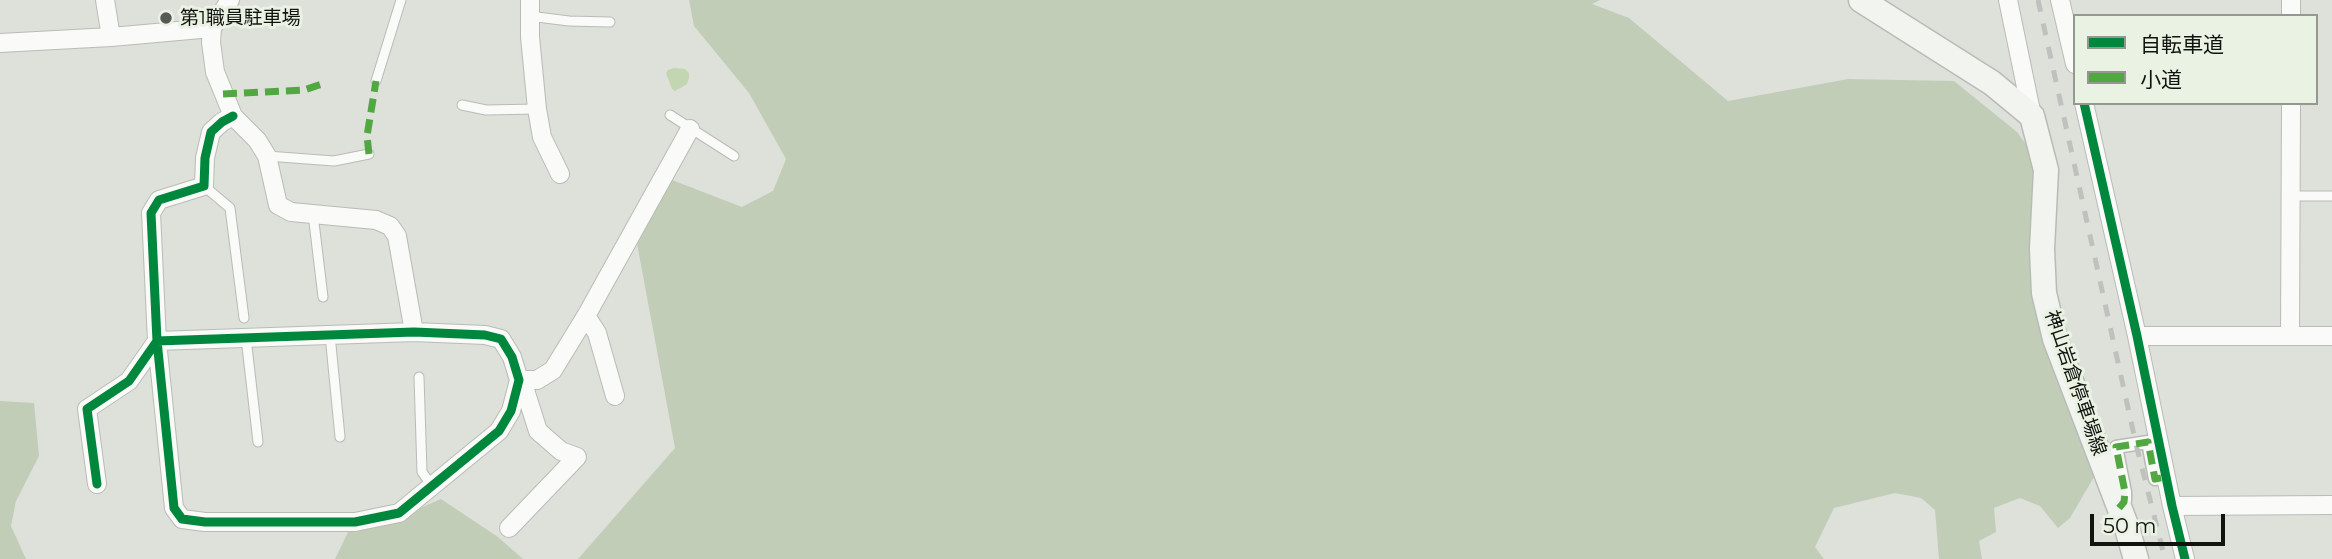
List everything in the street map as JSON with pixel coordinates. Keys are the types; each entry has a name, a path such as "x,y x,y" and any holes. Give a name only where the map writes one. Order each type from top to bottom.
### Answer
{"main road":[{"path":"1868,3 1992,83 2032,116"},
{"name":"神山岩倉停車場線","path":"2032,116 2046,170 2042,249 2045,293 2055,339 2136,559"}],"street":[{"path":"105,0 111,37"},
{"path":"230,0 212,28 215,72 233,116 257,140 267,156 278,205 291,212 376,220 390,226 397,236 414,332"},
{"path":"2008,0 2032,116"},
{"path":"2060,0 2073,55"},
{"path":"530,8 537,109 542,136 559,174"},
{"path":"0,43 67,32 111,37 212,28"},
{"path":"2084,105 2185,559"},
{"path":"2290,336 2291,105"},
{"path":"233,116 211,132 205,158 204,186 159,200 150,213 157,341 174,508 182,519 205,522 355,522 399,513 499,431 511,411 519,380"},
{"path":"519,380 537,380 553,370 690,129"},
{"path":"586,316 597,333 615,396"},
{"path":"157,341 414,332 485,335 501,339 512,356 538,431 561,452 577,457 509,528"},
{"path":"2137,336 2332,336"},
{"path":"97,484 87,409 129,381 157,341"},
{"path":"2119,508 2124,502 2125,492 2116,447 2147,442 2155,479 2166,477"},
{"path":"2172,506 2332,505"}],"lane":[{"path":"376,81 401,0"},
{"path":"530,8 569,21 610,22"},
{"path":"462,104 486,110 537,109"},
{"path":"670,115 734,156"},
{"path":"267,156 334,161 369,154"},
{"path":"204,186 230,208 244,318"},
{"path":"2291,196 2332,196"},
{"path":"313,215 323,297"},
{"path":"330,335 340,437"},
{"path":"246,338 258,442"},
{"path":"419,377 422,472 432,486"}],"shaded area":[{"path":"689,0 1600,0 1592,4 1629,18 1728,101 1848,79 1954,81 2017,132 2033,154 2042,318 2094,477 2070,518 2058,528 2040,506 2020,498 1994,508 1996,532 1979,541 1982,559 1939,559 1935,510 1921,498 1895,493 1834,508 1815,547 1824,559 578,559 675,448 636,238 672,180 742,207 773,191 786,159 749,93 694,26"},
{"path":"674,68 685,69 689,73 687,84 675,91 666,73"},
{"path":"0,401 34,403 39,456 16,501 11,526 26,559 0,559"},
{"path":"441,499 498,537 523,559 335,559 350,528 402,516"}],"railway":[{"path":"2038,0 2136,444 2165,559"}],"marked path":[{"path":"369,154 367,136 376,81"},
{"path":"223,94 304,90 322,84"},
{"path":"2119,508 2124,502 2125,492 2116,447 2148,442 2155,479 2166,477"}],"cycle path":[{"path":"2084,105 2185,559"},
{"path":"97,484 87,409 129,381 157,341 174,508 182,519 205,522 355,522 399,513 499,431 511,411 519,380 512,357 501,339 485,335 414,332 157,341 151,213 159,200 204,186 205,158 211,132 233,116"}],"place":[{"name":"第1職員駐車場","path":"166,18"}]}
